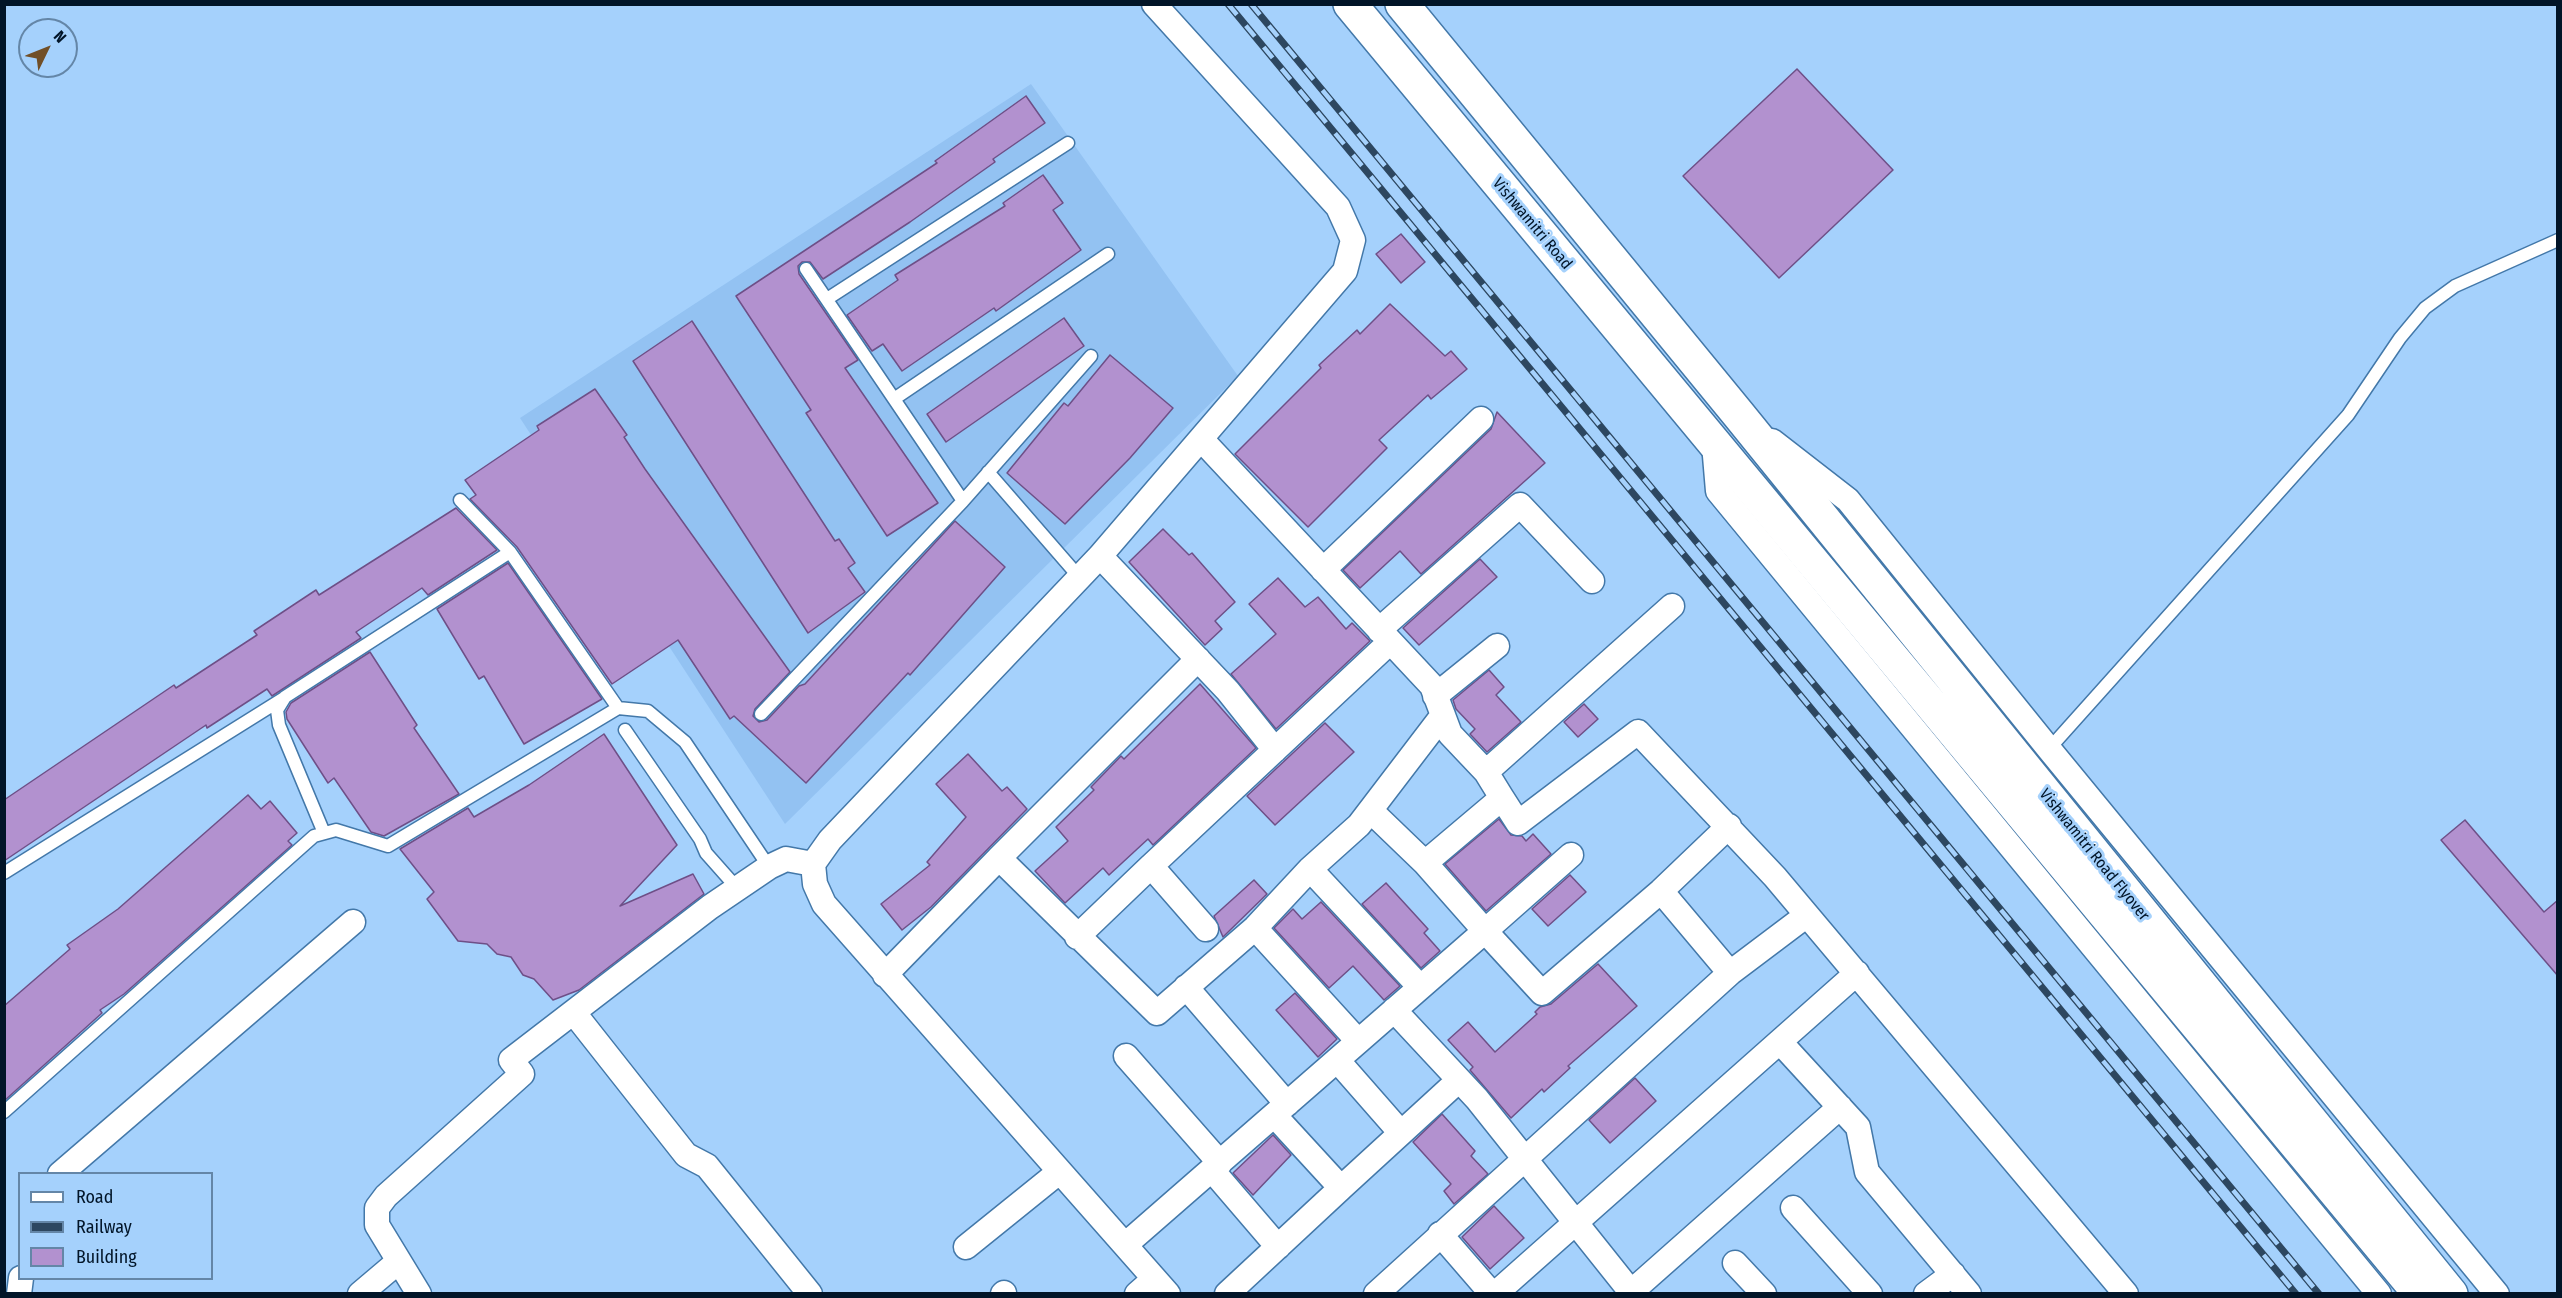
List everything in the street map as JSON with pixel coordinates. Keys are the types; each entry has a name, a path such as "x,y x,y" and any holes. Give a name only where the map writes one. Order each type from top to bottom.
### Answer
{"main road":[{"name":"Vishwamitri Road","path":"1350,4 1714,444"},
{"path":"1402,4 1739,415"},
{"name":"Vishwamitri Road Flyover","path":"1739,415 2333,1169 2420,1293"},
{"name":"Vishwamitri Road Flyover","path":"1714,444 2333,1169 2451,1293"}],"street":[{"path":"1153,1288 1125,1245 824,904 815,884 813,864 830,840 1101,556 1345,271 1353,240 1338,207 1154,4"},
{"path":"1739,415 1848,500 2049,749 2497,1293"},
{"path":"1323,570 1481,419"},
{"path":"1201,439 1432,687 1450,734 1486,772 1518,824 1638,732 1729,826 1807,915 2126,1293"},
{"path":"1714,444 1718,491 2379,1293"},
{"path":"1077,937 1275,750 1385,636 1520,505 1592,581"},
{"path":"1101,556 1228,691 1275,750"},
{"path":"1486,772 1672,606"},
{"path":"999,858 1157,1013 1255,928 1310,869 1359,825 1371,811 1439,706 1497,646"},
{"path":"885,975 1198,659"},
{"path":"1425,863 1502,798"},
{"path":"1371,811 1425,863 1542,993 1661,891 1729,826"},
{"path":"1125,1245 1571,855"},
{"path":"420,1293 377,1225 377,1208 386,1196 522,1074 511,1060 737,888 769,867 786,859 813,864"},
{"path":"1151,866 1206,929"},
{"path":"1310,869 1420,987"},
{"path":"1661,891 1730,973"},
{"path":"1376,1293 1730,973 1807,915"},
{"path":"61,1172 353,922"},
{"path":"1255,928 1358,1041"},
{"path":"1440,1234 1494,1293 1577,1224 1857,974"},
{"path":"1186,987 1341,1188"},
{"path":"1394,1010 1459,1080 1524,1157 1631,1293 1840,1107"},
{"path":"574,1013 686,1155 707,1166 810,1293"},
{"path":"1780,1042 1858,1127 1867,1172 1969,1293"},
{"path":"1126,1056 1278,1246"},
{"path":"1337,1060 1401,1133"},
{"path":"1227,1293 1459,1080"},
{"path":"966,1247 1059,1172"},
{"path":"1793,1208 1870,1293"},
{"path":"360,1293 399,1261"},
{"path":"1735,1263 1764,1293"},
{"path":"1926,1293 1953,1274"}],"lane":[{"path":"827,299 1068,143"},
{"path":"2049,749 2348,415 2400,338 2425,308 2455,286 2558,240"},
{"path":"894,399 1108,254"},
{"path":"807,269 963,501"},
{"path":"761,714 963,501 1091,356"},
{"path":"988,472 1080,578"},
{"path":"460,500 510,552 618,708"},
{"path":"4,873 285,697 510,552"},
{"path":"285,697 277,710 279,725 324,833"},
{"path":"4,1112 315,836 336,830 388,846 618,708 648,711 685,742 769,867"},
{"path":"625,730 700,838 706,853 737,888"}],"shaded area":[{"path":"1031,84 1238,376 785,824 520,418"}],"building":[{"path":"1797,69 1893,170 1779,278 1683,176"},
{"path":"1026,96 1045,123 993,159 995,162 910,222 823,279 810,262 802,262 798,266 799,274 858,360 845,368 938,503 887,536 806,413 811,410 736,296 937,163 935,161"},
{"path":"1043,175 1063,203 1053,210 1081,250 996,311 994,308 902,371 883,344 872,351 847,315 898,280 895,275 1005,206 1003,203"},
{"path":"1401,234 1425,262 1401,283 1376,254"},
{"path":"1390,304 1445,356 1451,351 1467,369 1431,399 1428,395 1379,440 1387,448 1308,527 1235,454 1321,368 1319,365 1357,330 1360,334"},
{"path":"1064,318 1084,346 946,442 927,414"},
{"path":"692,321 835,541 839,539 855,563 848,568 865,592 808,633 633,361"},
{"path":"1110,355 1173,408 1130,458 1065,524 1007,473 1064,403 1068,406"},
{"path":"595,389 627,435 624,437 645,469 790,672 755,709 753,716 759,722 767,720 799,686 805,684 955,521 1005,567 910,675 908,673 806,783 734,716 730,719 678,640 612,684 517,547 470,499 476,495 465,480 539,430 537,426"},
{"path":"1497,412 1545,463 1421,574 1400,551 1360,588 1343,570 1491,429"},
{"path":"456,508 497,550 428,595 422,588 356,632 361,638 272,696 267,689 207,728 206,725 4,861 4,800 174,685 176,688 257,635 254,631 316,590 319,595"},
{"path":"1163,529 1189,555 1192,553 1235,602 1215,621 1222,629 1205,645 1129,562"},
{"path":"1480,559 1497,577 1419,645 1403,628"},
{"path":"508,563 602,699 524,744 484,676 479,679 437,609"},
{"path":"1278,578 1305,607 1318,597 1346,629 1352,623 1370,641 1276,729 1231,674 1276,634 1249,604"},
{"path":"370,652 417,725 414,728 459,794 384,836 371,832 334,778 328,783 287,719 286,712 291,703"},
{"path":"1489,670 1504,687 1496,695 1521,722 1487,752 1470,734 1475,729 1456,709 1453,700"},
{"path":"1200,684 1256,748 1153,845 1148,839 1109,875 1103,868 1065,903 1035,871 1068,841 1056,827 1094,790 1091,787 1121,756 1124,759"},
{"path":"1584,704 1598,719 1578,737 1564,722"},
{"path":"1325,723 1354,752 1275,825 1247,796"},
{"path":"604,734 677,845 620,906 693,874 704,894 579,990 553,1000 534,979 523,975 511,957 497,954 487,944 458,941 427,899 434,892 400,849 468,808 474,817 529,785"},
{"path":"968,754 1002,791 1007,787 1027,809 931,907 902,930 881,904 930,865 927,862 966,817 936,784"},
{"path":"248,795 261,809 270,801 297,833 288,841 292,845 124,994 100,1010 102,1013 4,1101 4,1006 70,949 67,945 118,909"},
{"path":"1499,819 1511,835 1522,836 1526,841 1533,834 1551,854 1486,911 1445,864"},
{"path":"2465,820 2544,912 2558,900 2558,976 2441,840"},
{"path":"1570,875 1586,892 1548,926 1532,909"},
{"path":"1254,880 1267,894 1223,937 1214,916"},
{"path":"1386,883 1428,929 1424,933 1440,951 1421,968 1362,904"},
{"path":"1321,902 1400,986 1384,1000 1353,966 1329,988 1274,928 1293,909 1302,919"},
{"path":"1598,964 1637,1006 1568,1066 1570,1068 1544,1092 1542,1089 1511,1118 1470,1070 1473,1067 1448,1040 1468,1022 1495,1052 1537,1014 1535,1012 1540,1007 1551,1004"},
{"path":"1295,993 1337,1039 1318,1057 1276,1010"},
{"path":"1635,1078 1656,1101 1610,1143 1589,1120"},
{"path":"1442,1114 1475,1151 1471,1156 1488,1174 1454,1204 1444,1191 1451,1184 1413,1142"},
{"path":"1273,1135 1291,1155 1253,1195 1233,1173"},
{"path":"1494,1206 1524,1238 1490,1269 1462,1237"}],"railway":[{"path":"1228,4 2296,1294"},
{"path":"1251,4 2319,1294"}]}
